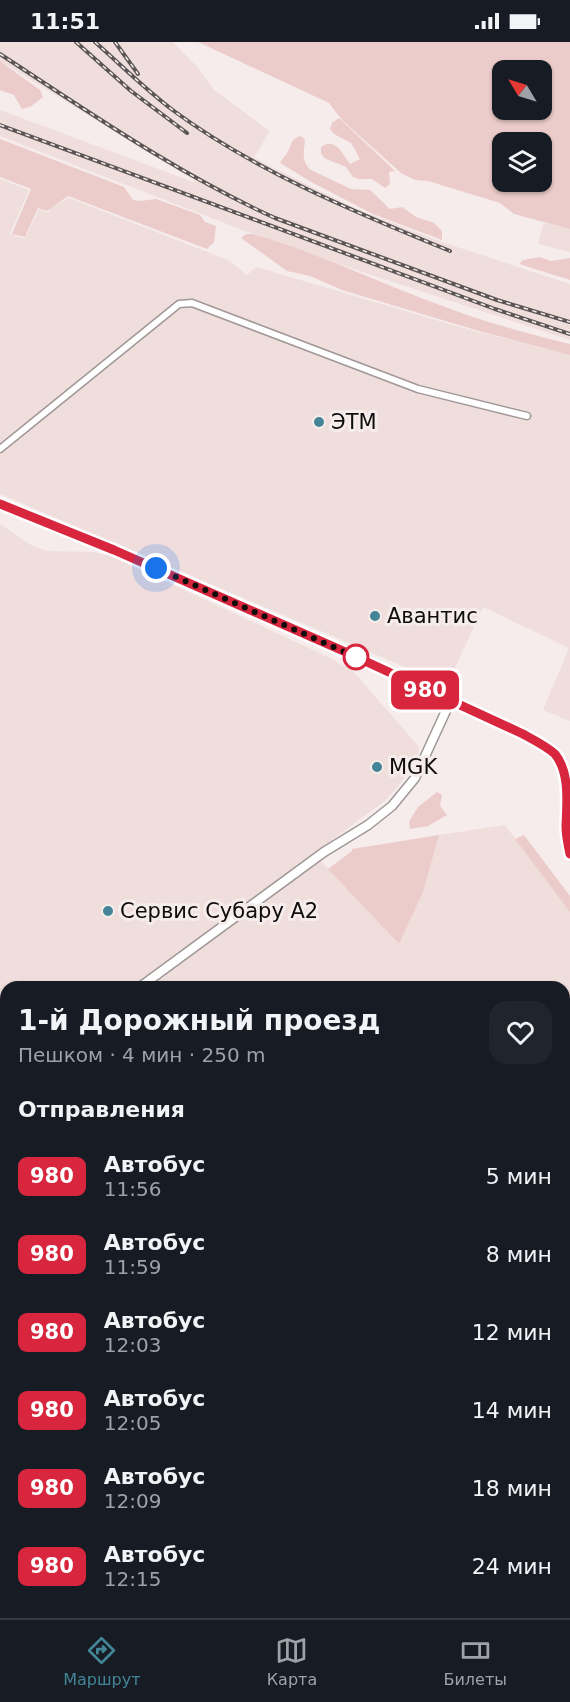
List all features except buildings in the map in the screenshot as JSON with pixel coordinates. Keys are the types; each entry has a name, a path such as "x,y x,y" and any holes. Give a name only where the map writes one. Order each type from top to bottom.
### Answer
{"main road":[{"path":"0,504 114,550 341,650 545,746 556,754 568,770 566,828 570,854"}],"street":[{"path":"0,449 179,304 192,303 418,389 527,416"},
{"path":"148,981 315,859 368,825 392,806 415,778 450,702"}],"shaded area":[{"path":"0,42 173,42 198,68 214,90 270,131 254,157 262,162 354,208 442,242 570,284 570,340 286,247 0,136 0,110 195,181 0,61"},
{"path":"198,42 570,42 570,229 514,214 500,203 428,181 415,180 401,173 342,120 329,103"},
{"path":"0,61 40,90 43,97 30,107 22,109 14,95 0,90"},
{"path":"339,118 395,171 389,172 390,184 385,188 372,179 353,177 346,167 324,158 321,147 330,144 341,151 350,164 360,159 351,143 334,134 330,129 332,123"},
{"path":"301,136 305,140 304,160 311,170 351,189 370,190 390,209 402,207 416,217 434,223 442,231 442,240 373,214 280,163 293,141"},
{"path":"0,139 124,187 133,200 156,199 200,215 205,222 216,226 214,242 207,249 68,196 47,211 38,208 25,237 12,234 31,189 0,177"},
{"path":"0,179 29,190 10,234 25,239 39,209 47,213 52,207 69,198 228,260 247,275 256,267 463,328 570,355 570,721 543,710 569,648 483,607 447,685 0,494"},
{"path":"544,223 570,229 570,252 538,244"},
{"path":"246,234 304,251 473,317 570,344 570,355 479,331 342,290 310,276 287,271 241,238"},
{"path":"540,257 551,261 570,258 570,280 519,264 523,260"},
{"path":"0,524 31,545 47,551 92,552 112,556 330,658 354,672 419,747 417,759 386,800 141,981 0,981"},
{"path":"437,792 442,795 440,806 447,815 428,826 410,829 409,822 418,807"},
{"path":"505,825 570,911 570,981 156,981 319,859 399,944 423,892 439,835"},
{"path":"439,835 423,892 399,944 328,869 352,849"},
{"path":"524,835 570,896 570,912 515,839"}],"railway":[{"path":"76,42 131,91 187,133"},
{"path":"95,42 174,111 239,153 343,206 450,251"},
{"path":"115,42 138,74"},
{"path":"0,54 169,162 275,218 497,300 570,322"},
{"path":"0,125 495,309 570,334"}],"bus line":[{"name":"980","path":"0,504 114,550 341,650 545,746 556,754 567,771 569,803 566,828 570,854"}],"place":[{"name":"ЭТМ","path":"319,422"},
{"name":"Авантис","path":"375,616"},
{"name":"MGK","path":"377,767"},
{"name":"Сервис Субару А2","path":"108,911"}],"route":[{"path":"156,568 356,657"}]}
